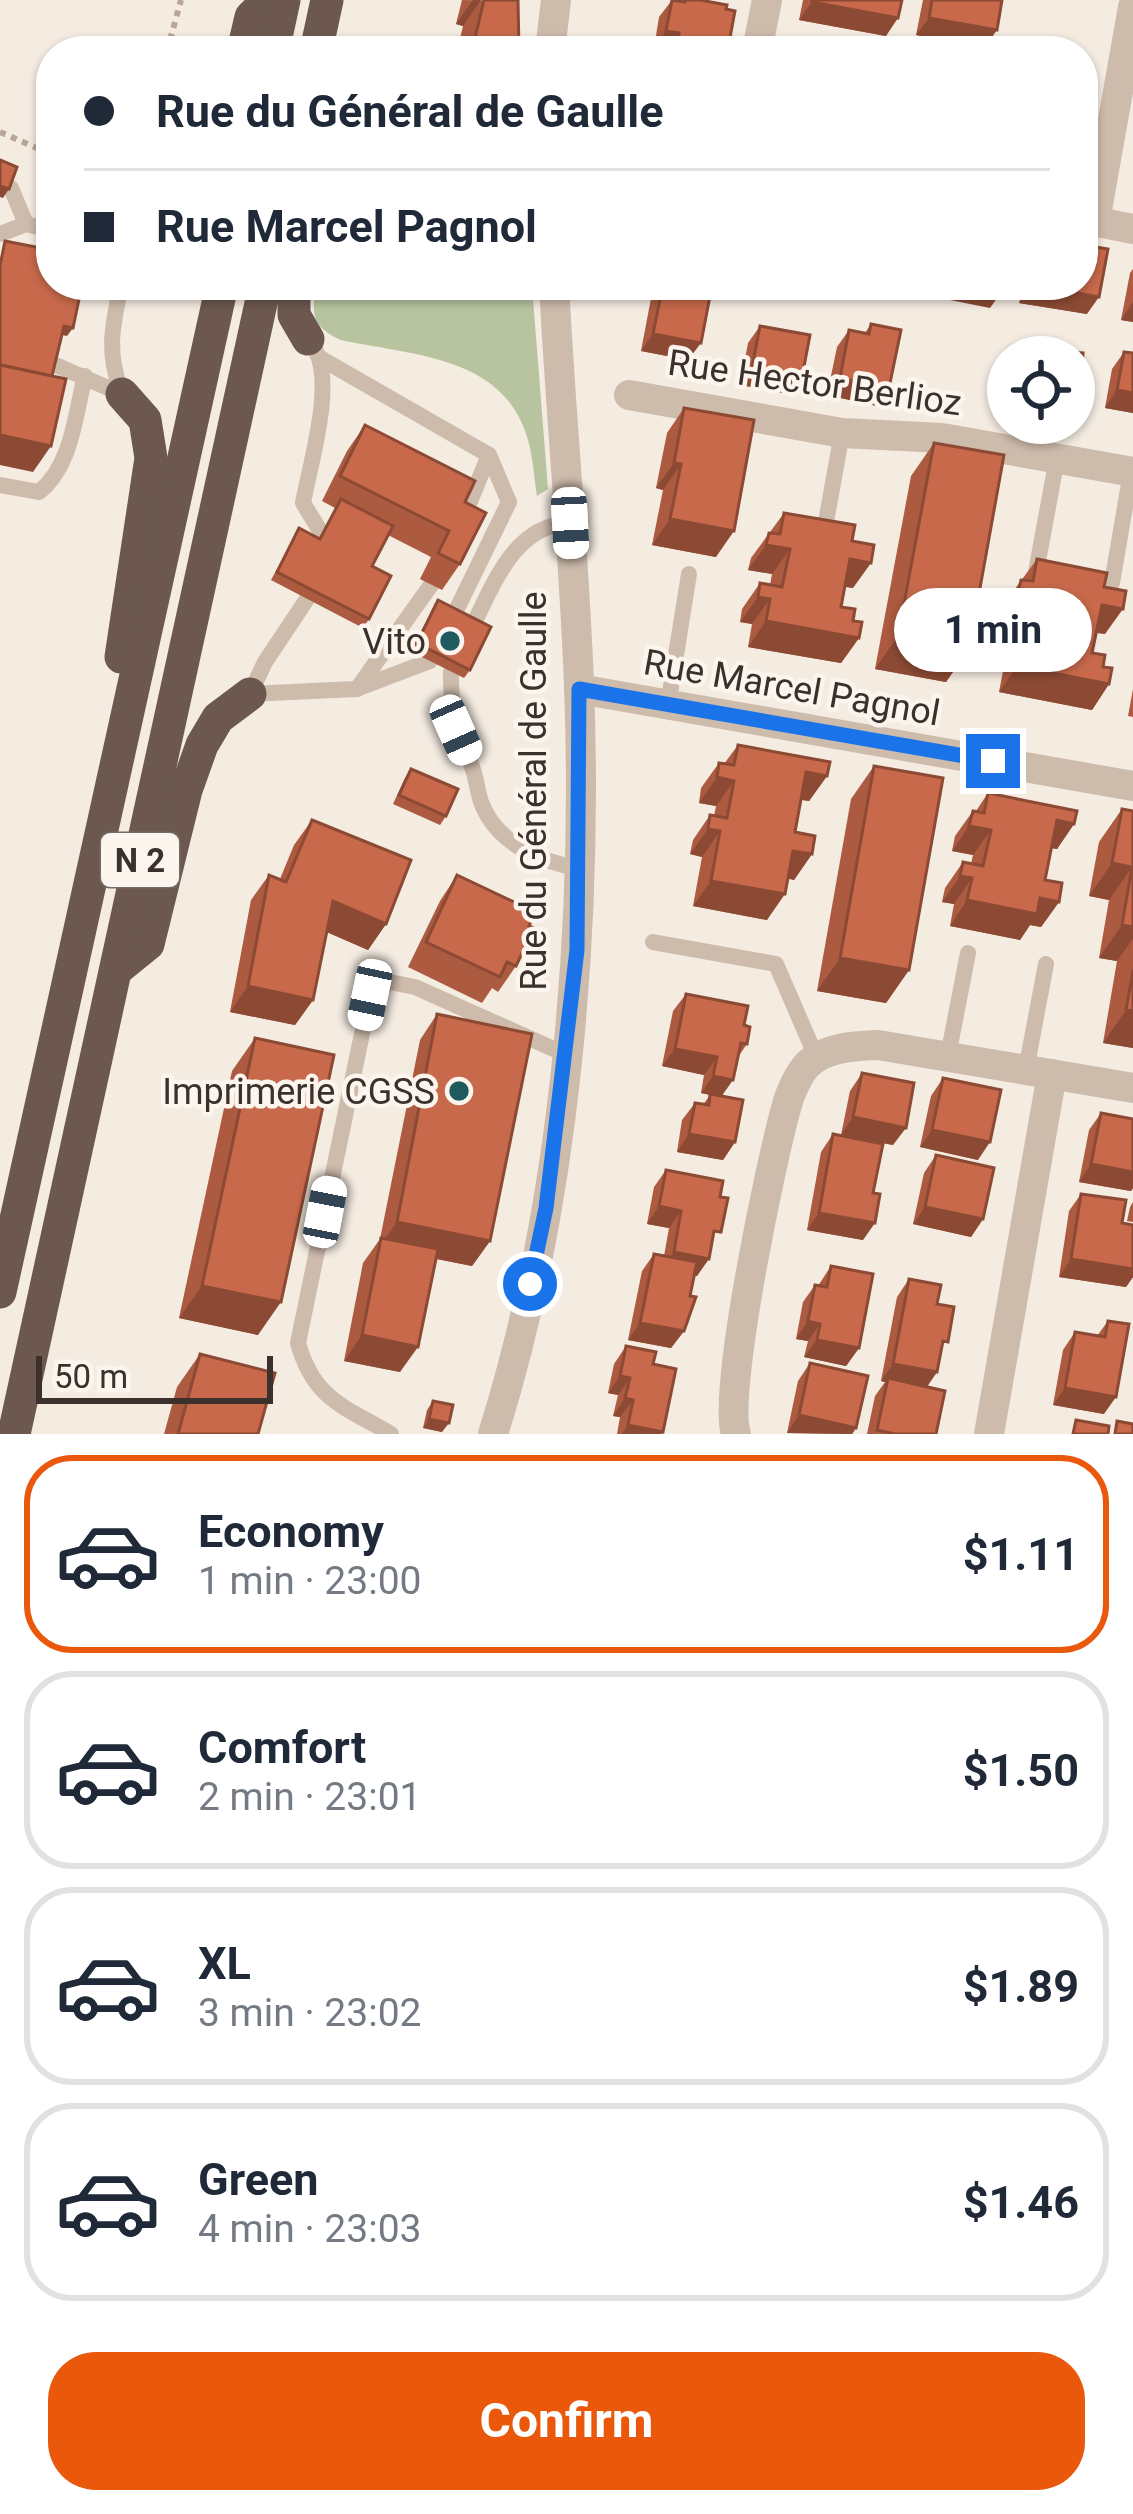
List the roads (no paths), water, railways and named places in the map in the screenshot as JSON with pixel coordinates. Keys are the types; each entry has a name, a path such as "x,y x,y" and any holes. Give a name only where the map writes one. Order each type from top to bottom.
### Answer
{"highway":[{"path":"247,36 251,17 268,0"},
{"path":"276,36 284,0"},
{"path":"319,36 327,0"},
{"path":"341,36 347,0"},
{"name":"N 2","path":"0,1292 219,300"},
{"name":"N 2","path":"14,1434 262,300"},
{"path":"294,300 294,315 314,348"},
{"path":"90,891 151,458 145,420 122,394"},
{"path":"116,970 148,944 186,790 202,745 218,718 250,694"}],"street":[{"path":"552,36 556,0"},
{"path":"761,36 767,0"},
{"path":"1098,177 1133,8"},
{"path":"1098,222 1133,229"},
{"name":"Rue du Général de Gaulle","path":"494,1434 546,1208 577,950 579,689 555,300"},
{"name":"Rue Hector Berlioz","path":"628,395 842,433 942,438 1132,472"},
{"name":"Rue Marcel Pagnol","path":"579,689 1133,786"},
{"path":"736,1434 732,1390 778,1140 788,1099 809,1063 844,1046 878,1045 1133,1088"},
{"path":"989,1434 1039,1072"}],"lane":[{"path":"0,184 10,188 26,224 36,229"},
{"path":"0,234 26,224"},
{"path":"118,300 111,365 122,394"},
{"path":"314,348 489,455 509,502 452,620"},
{"path":"314,348 322,398 303,502 322,534"},
{"path":"51,363 122,394"},
{"path":"0,485 39,492 54,480 85,376"},
{"path":"824,533 842,433"},
{"path":"458,533 489,455"},
{"path":"1036,572 1057,458"},
{"path":"1112,583 1132,472"},
{"path":"472,629 520,540 546,524 570,523"},
{"path":"668,705 689,574"},
{"path":"356,689 431,585"},
{"path":"308,599 265,662 250,694 356,689 430,661"},
{"path":"451,672 456,730 496,831 533,856 579,868"},
{"path":"653,942 776,964 817,1059"},
{"path":"948,1056 968,953"},
{"path":"1039,1072 1046,964"},
{"path":"391,1434 322,1393 307,1372 298,1343 370,995 390,982 415,987 566,1055"}],"place":[{"name":"Vito","path":"450,641"},
{"name":"Imprimerie CGSS","path":"459,1091"}]}
